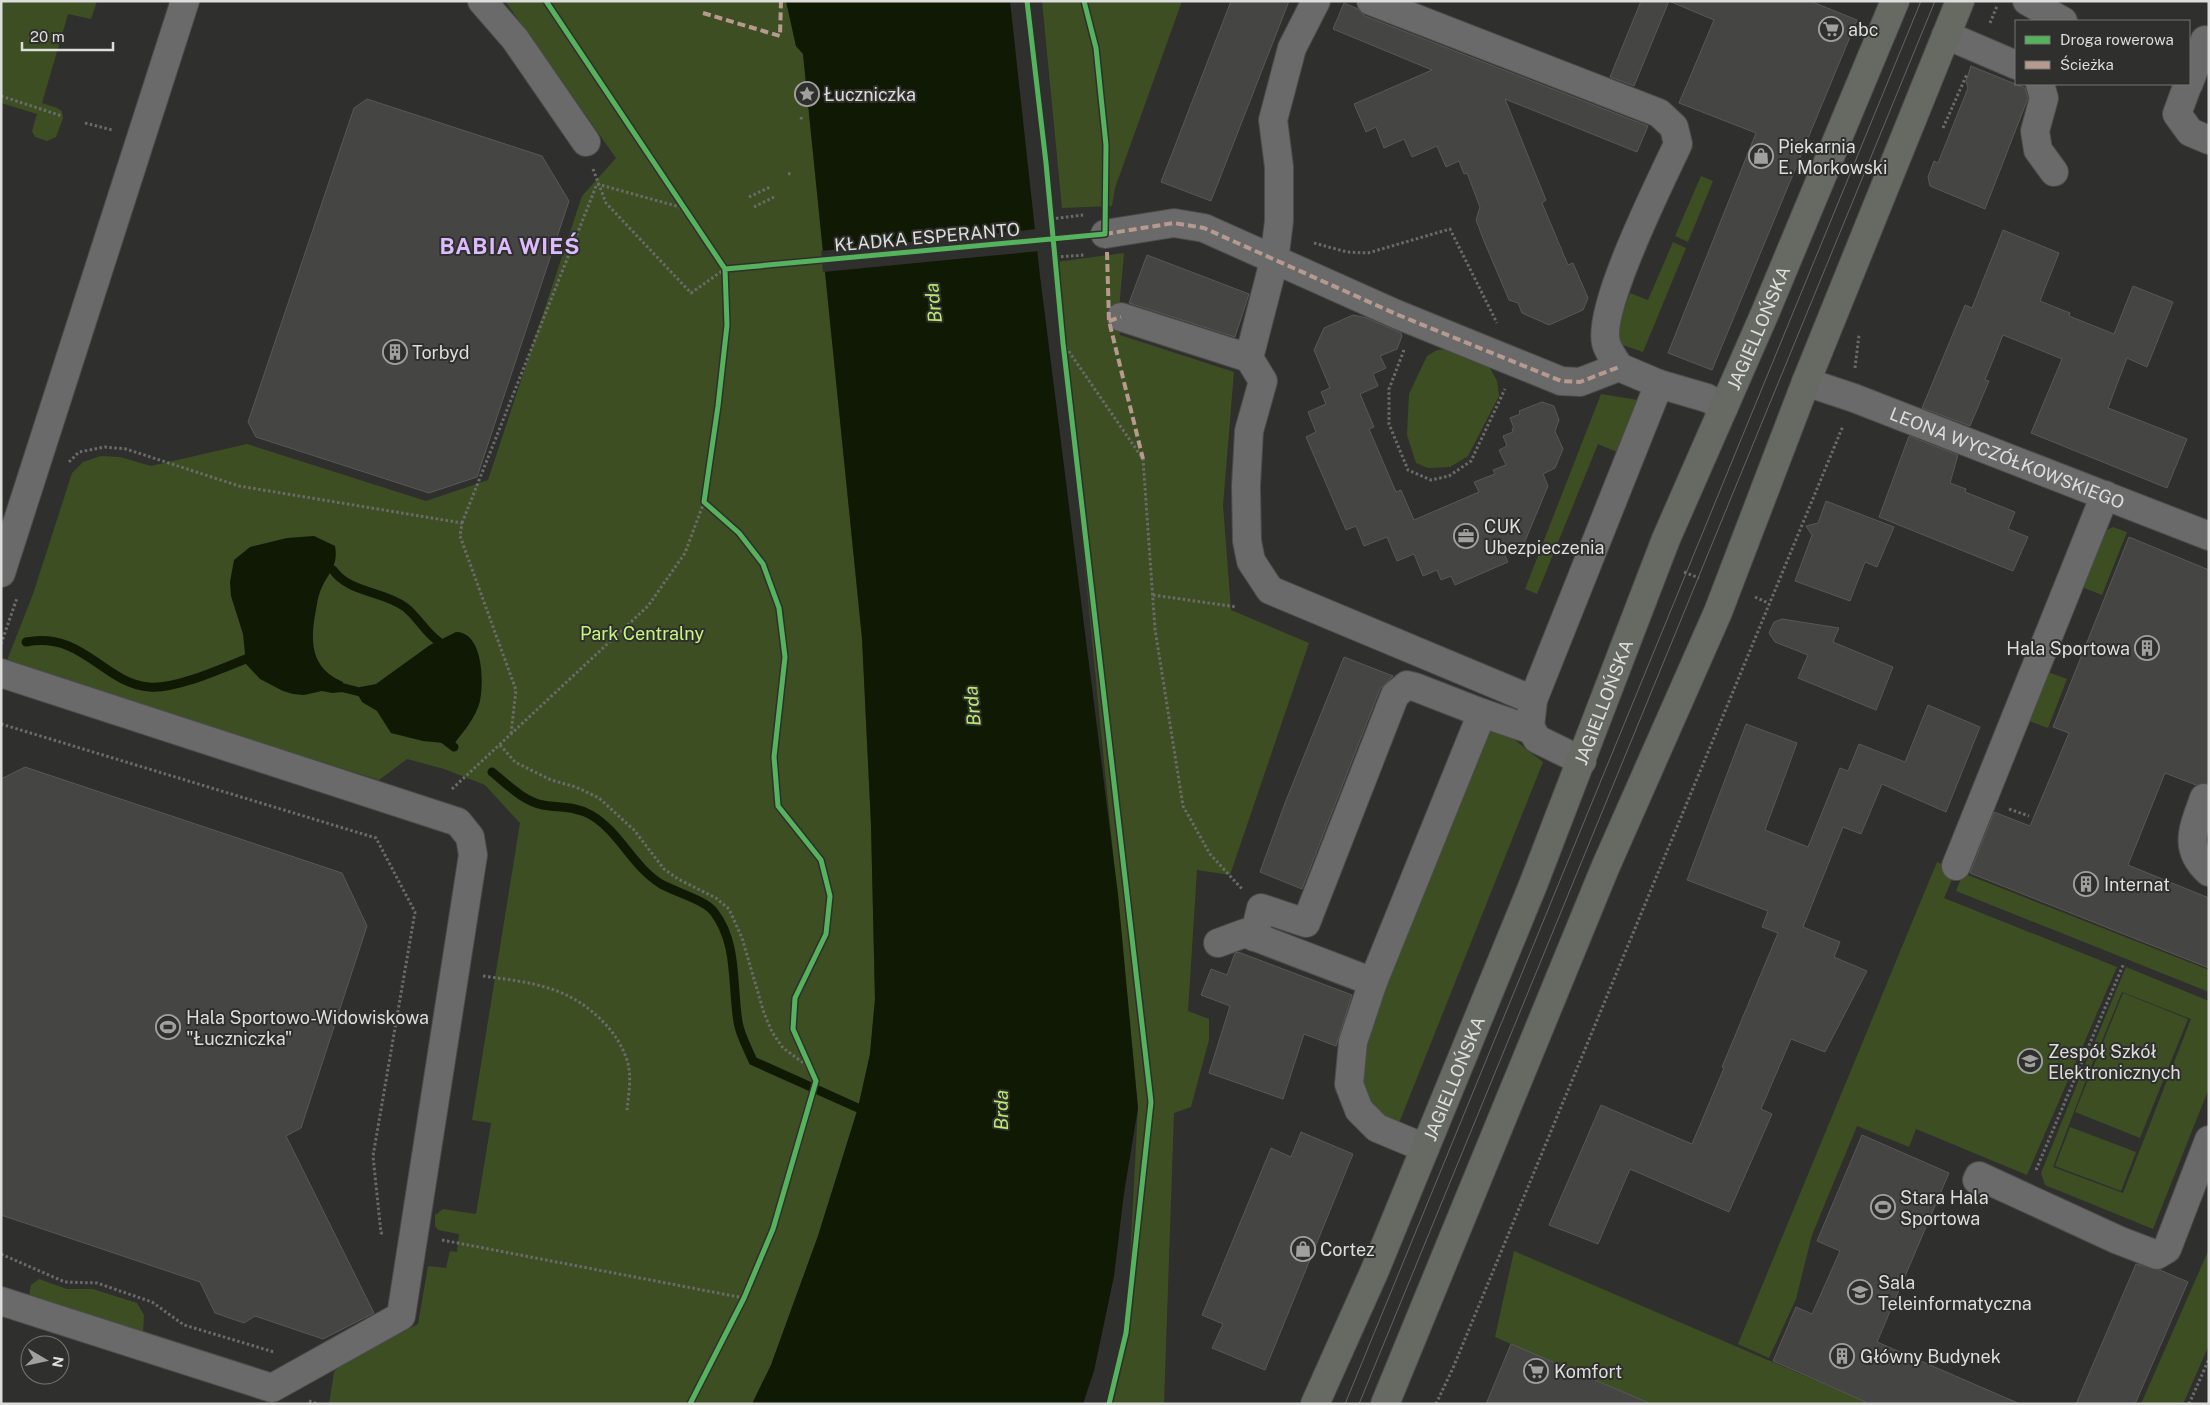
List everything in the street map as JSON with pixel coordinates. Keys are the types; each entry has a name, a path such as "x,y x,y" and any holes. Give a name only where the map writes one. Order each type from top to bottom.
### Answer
{"main road":[{"name":"JAGIELLOŃSKA","path":"1315,1404 1375,1270 1425,1148 1582,761 1646,590 1896,1"},
{"path":"1385,1404 1605,868 1718,612 1806,382 1960,1"}],"street":[{"path":"11,581 185,1"},
{"path":"482,1 515,39 586,142"},
{"path":"1249,358 1274,261 1277,232 1279,167 1273,120 1292,48 1316,1"},
{"path":"1371,1 1659,114 1674,127 1678,144 1626,260 1606,319 1606,343 1618,367 1659,384 1707,398 1724,407"},
{"path":"2027,1 2061,20"},
{"path":"1946,35 2015,65"},
{"path":"2190,78 2205,40 2209,41"},
{"path":"2040,85 2044,98 2036,131 2038,150 2054,172"},
{"path":"2188,85 2178,114 2190,132 2209,140"},
{"path":"1093,235 1174,223 1204,228 1274,261 1416,322 1561,380 1580,382 1618,367"},
{"path":"1120,317 1249,358 1263,381 1249,431 1246,486 1248,541 1251,561 1270,590 1533,700"},
{"name":"LEONA WYCZÓŁKOWSKIEGO","path":"1806,382 1854,398 2209,536"},
{"path":"1582,761 1537,739 1530,726 1533,700 1659,384"},
{"path":"1956,866 2105,495"},
{"path":"1,673 458,822 470,837 473,856 401,1316 272,1388 1,1301"},
{"path":"1254,937 1262,908 1306,923 1395,695 1407,685 1532,730"},
{"path":"1425,1148 1377,1128 1359,1110 1349,1084 1353,1042 1373,982 1482,712"},
{"path":"2204,798 2191,841 2201,865 2209,872"},
{"path":"1218,943 1245,933 1373,982"},
{"path":"1977,1180 1979,1176 2117,1244 2157,1255 2167,1249 2209,1140"}],"path":[{"path":"1943,129 1999,1"},
{"path":"800,95 806,94"},
{"path":"1,96 62,116"},
{"path":"85,122 117,132"},
{"path":"586,142 597,184 606,203 690,293 725,269"},
{"path":"788,174 793,173"},
{"path":"597,184 687,209"},
{"path":"511,734 516,690 460,536 462,523 597,184"},
{"path":"749,197 770,187"},
{"path":"754,207 774,197"},
{"path":"682,202 692,216"},
{"path":"1051,219 1067,216"},
{"path":"1277,232 1347,252 1368,253 1450,229 1517,363 1471,461 1449,476 1431,480 1408,470 1389,424 1388,389 1416,322"},
{"path":"1056,257 1072,256"},
{"path":"720,262 725,269 726,278"},
{"path":"1436,1404 1464,1341 1854,398 1860,381 1855,368 1859,332"},
{"path":"1063,343 1143,459 1155,629 1183,806 1210,854 1262,908"},
{"path":"68,463 79,452 104,446 126,449 239,486 462,523"},
{"path":"428,812 648,606 686,553 704,502 705,492"},
{"path":"1,644 11,581"},
{"path":"1153,595 1238,607"},
{"path":"1,724 376,838 415,912 373,1156 381,1232 459,1243 744,1298"},
{"path":"500,745 515,762 551,780 576,787 599,798 634,830 664,869 678,879 716,898 729,909 742,938 764,1013 772,1032 783,1048 809,1067"},
{"path":"2035,1173 2124,964"},
{"path":"456,972 537,984 576,999 596,1014 612,1032 624,1052 629,1069 627,1111"},
{"path":"2088,1049 2095,1052"},
{"path":"2066,1070 2077,1074"},
{"path":"1,1254 66,1282 97,1283 152,1302 184,1325 281,1354 272,1388 318,1404"},
{"path":"2189,1404 2209,1359"}],"green space":[{"path":"1,1 97,1 91,19 68,14 42,103 62,111 63,118 56,137 47,141 35,137 32,131 37,114 1,103"},
{"name":"Park Centralny","path":"505,1 786,1 796,46 803,54 862,638 871,824 875,999 870,1054 858,1108 818,1236 771,1365 752,1404 329,1404 334,1372 342,1362 418,1324 428,1266 446,1268 450,1251 457,1252 459,1234 438,1230 435,1226 435,1215 443,1209 476,1214 491,1123 472,1120 520,823 485,785 444,769 407,759 379,780 10,664 8,658 33,594 72,473 83,462 101,456 120,457 151,466 247,444 426,501 488,480 582,196 616,158"},
{"path":"1042,1 1182,1 1115,188 1112,206 1062,208"},
{"path":"1701,176 1713,181 1688,242 1675,236"},
{"path":"1673,242 1686,248 1643,352 1620,344 1617,330 1630,293 1648,300"},
{"path":"1124,253 1118,322 1120,335 1234,372 1223,505 1231,610 1309,643 1230,875 1197,870 1188,1011 1209,1019 1209,1040 1191,1107 1174,1113 1164,1404 1109,1404 1126,1333 1138,1108 1056,273 1056,262"},
{"path":"1450,349 1490,368 1497,381 1499,396 1468,456 1450,467 1428,468 1416,463 1407,435 1409,394 1427,356 1437,350"},
{"path":"1601,394 1638,400 1617,452 1598,444 1537,594 1525,589"},
{"path":"2113,527 2127,532 2102,595 2082,587 2105,531"},
{"path":"2048,672 2067,679 2048,728 2029,721"},
{"path":"1489,720 1543,762 1397,1128 1365,1103 1357,1048"},
{"path":"1937,862 1956,870 1944,898 2117,967 2027,1175 1916,1129 1909,1147 1857,1126 1812,1235 1796,1299 1769,1358 1738,1344"},
{"path":"1963,873 2209,970 2209,992 1956,891"},
{"path":"2126,967 2209,1001 2209,1088 2153,1229 2045,1185 2041,1173 2088,1057 2094,1059 2053,1167 2123,1193 2191,1019 2122,992 2099,1048 2093,1046"},
{"path":"2123,993 2188,1019 2140,1138 2075,1112"},
{"path":"2070,1127 2136,1152 2121,1191 2055,1166"},
{"path":"2209,1249 2209,1345 2183,1404 2141,1404"},
{"path":"1514,1251 1870,1404 1651,1404 1511,1344 1495,1337"},
{"path":"39,1279 67,1289 93,1289 137,1303 144,1315 143,1332 29,1296 31,1285"}],"water":[{"name":"Brda","path":"786,1 1010,1 1040,276 1118,894 1138,1108 1124,1193 1114,1276 1094,1371 1083,1404 752,1404 771,1365 818,1236 858,1108 870,1054 875,999 871,824 862,638 803,54 796,46"},
{"path":"314,536 335,546 336,553 332,570 318,597 313,626 313,646 319,663 333,677 343,682 343,692 332,693 322,691 304,695 293,694 260,679 246,664 243,634 231,596 230,582 234,560 250,547 287,538"},
{"path":"456,632 465,634 472,640 480,659 482,682 480,701 476,713 469,724 454,744 423,741 391,733 377,711 362,702 358,695 360,687 376,684 430,645"}],"pier":[{"path":"1038,229 1040,251 823,272 821,251"}],"building":[{"path":"1231,1 1289,1 1211,201 1161,182"},
{"path":"1641,1 1669,1 1634,86 1610,77"},
{"path":"1669,1 1810,1 1857,20 1712,370 1668,353 1756,133 1679,103 1714,20"},
{"path":"1344,3 1358,9 1365,16 1648,126 1637,152 1505,99 1546,200 1542,203 1568,265 1573,263 1588,298 1583,310 1549,325 1522,313 1518,303 1509,300 1484,241 1476,220 1480,207 1467,173 1464,174 1459,161 1446,167 1437,146 1412,157 1404,139 1384,148 1376,127 1366,132 1354,104 1432,70 1333,29"},
{"path":"1971,66 2025,88 2028,98 1985,209 1930,186 1928,177 1934,161 1938,163 1968,88 1966,81"},
{"name":"Torbyd","path":"367,99 542,156 569,201 477,477 429,493 256,437 248,422 354,108"},
{"path":"2003,230 2059,253 2040,301 2070,313 2069,316 2114,334 2133,286 2173,302 2147,367 2127,358 2108,408 2187,439 2167,488 2031,433 2062,359 2003,335 1985,380 1989,381 1970,426 1922,408 1965,305 1972,308"},
{"path":"1147,255 1249,294 1235,337 1129,303"},
{"path":"1353,315 1367,318 1401,333 1402,336 1397,349 1380,356 1386,368 1373,374 1378,386 1360,394 1374,427 1369,429 1396,492 1401,490 1414,520 1479,492 1474,482 1495,474 1493,470 1506,465 1499,450 1507,446 1503,436 1513,432 1512,429 1514,428 1510,418 1520,414 1519,411 1542,402 1554,406 1559,420 1555,431 1563,449 1555,468 1543,474 1548,486 1523,546 1504,553 1508,562 1455,585 1451,576 1441,580 1437,570 1423,576 1414,554 1397,561 1387,537 1364,546 1356,526 1346,530 1306,437 1316,432 1308,412 1326,404 1321,392 1330,388 1314,350 1324,328"},
{"path":"1909,436 1958,455 1950,483 1966,489 1965,492 2015,512 2008,529 2028,537 2013,571 1879,517"},
{"path":"1826,501 1894,527 1877,567 1865,562 1850,601 1795,581 1812,535 1806,526 1818,523"},
{"path":"2129,537 2209,570 2209,783 2196,785 2165,773 2128,865 2209,898 2209,968 1970,873 1994,812 2030,826 2069,733 2053,727"},
{"path":"1782,619 1839,628 1833,642 1893,667 1876,710 1798,678 1808,655 1775,642 1769,633 1774,622"},
{"path":"1344,657 1393,676 1380,689 1302,889 1260,872 1285,803"},
{"path":"1928,705 1980,727 1946,812 1882,784 1861,834 1843,827 1803,927 1840,942 1834,957 1867,971 1825,1052 1791,1039 1761,1109 1772,1114 1729,1212 1630,1169 1598,1244 1549,1225 1601,1105 1692,1144 1778,933 1762,927 1768,911 1687,880 1746,724 1797,743 1765,830 1808,847 1840,768 1848,771 1859,744 1905,762"},
{"name":"Hala Sportowo-Widowiskowa \"Łuczniczka\"","path":"25,767 342,873 367,926 301,1128 286,1136 374,1313 323,1339 255,1316 244,1323 215,1313 200,1282 1,1215 1,779"},
{"path":"1238,952 1352,995 1336,1046 1304,1034 1283,1099 1209,1073 1230,1006 1201,995 1211,969 1227,975 1235,953"},
{"path":"1301,1132 1353,1154 1265,1370 1212,1348 1223,1324 1202,1315 1271,1148 1291,1157"},
{"path":"1862,1135 1949,1173 1877,1342 2020,1404 1870,1404 1773,1361 1796,1307 1812,1314 1840,1251 1817,1241"},
{"path":"2136,1264 2160,1270 2188,1282 2135,1404 2076,1404"},
{"name":"Komfort","path":"1511,1344 1651,1404 1486,1404"}],"waterway":[{"path":"333,570 340,578 357,588 387,598 405,607 438,641"},
{"path":"26,642 46,641 63,644 78,650 118,677 149,687 161,687 188,681 256,655"},
{"path":"332,685 368,694"},
{"path":"441,737 454,747"},
{"path":"492,772 529,800 543,805 573,809 591,815 610,830 651,877 661,884 710,908 722,924 731,951 739,1027 753,1061 858,1108"}],"tram line":[{"path":"1345,1404 1921,1"},
{"path":"1359,1404 1935,1"}],"marked path":[{"path":"703,13 780,36 781,1"},
{"path":"1105,234 1174,223 1204,228 1396,314 1561,381 1580,382 1619,367"},
{"path":"1107,252 1109,321 1143,459"},
{"path":"1109,321 1121,317"}],"cycle path":[{"path":"546,1 725,269 727,325 718,406 704,502 739,533 763,564 779,608 785,657 774,757 778,806 821,860 830,896 826,934 795,998 793,1029 816,1081 773,1229 744,1298 690,1404"},
{"path":"1027,1 1046,163 1063,343 1151,1102 1126,1333 1109,1404"},
{"name":"KŁADKA ESPERANTO","path":"725,269 1105,234 1106,145 1096,48 1084,1"}],"place":[{"name":"abc","path":"1831,29"},
{"name":"Łuczniczka","path":"807,94"},
{"name":"Piekarnia E. Morkowski","path":"1761,156"},
{"name":"Torbyd","path":"395,352"},
{"name":"CUK Ubezpieczenia","path":"1466,536"},
{"name":"Hala Sportowa","path":"2147,648"},
{"name":"Internat","path":"2086,884"},
{"name":"Hala Sportowo-Widowiskowa \"Łuczniczka\"","path":"168,1027"},
{"name":"Zespół Szkół Elektronicznych","path":"2030,1061"},
{"name":"Stara Hala Sportowa","path":"1883,1207"},
{"name":"Cortez","path":"1303,1249"},
{"name":"Sala Teleinformatyczna","path":"1860,1292"},
{"name":"Główny Budynek","path":"1842,1356"},
{"name":"Komfort","path":"1536,1371"}],"district":[{"name":"BABIA WIEŚ","path":"510,246"}]}
